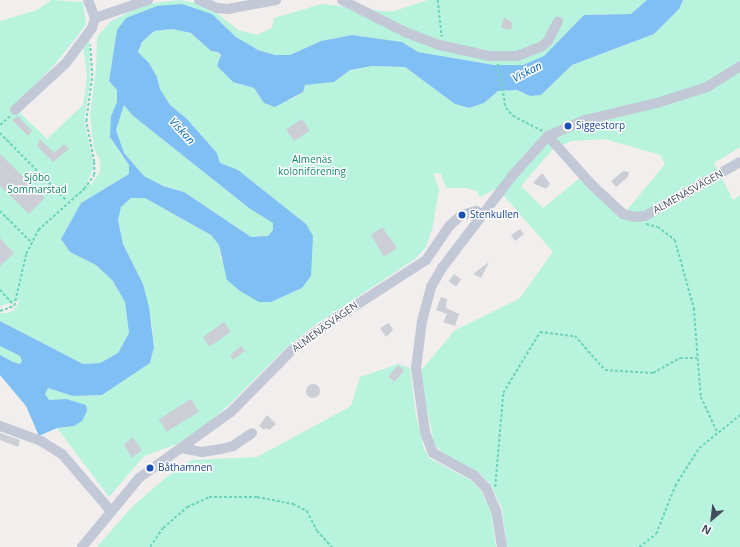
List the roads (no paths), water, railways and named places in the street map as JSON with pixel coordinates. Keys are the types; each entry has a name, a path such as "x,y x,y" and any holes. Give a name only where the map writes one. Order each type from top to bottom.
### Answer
{"street":[{"path":"15,110 66,64 88,34 94,18 88,0"},
{"path":"94,18 148,0"},
{"path":"199,0 217,8 228,9 276,0"},
{"path":"342,0 405,32 448,48 489,56 517,56 541,47 548,41 558,21"},
{"path":"502,547 492,500 481,480 440,458 429,447 422,415 416,368 422,321 431,287 522,163 548,136 585,120 657,103 707,87 740,66"},
{"name":"ALMENÄSVÄGEN","path":"548,136 623,214 634,217 645,216 740,162"},
{"name":"ALMENÄSVÄGEN","path":"82,547 110,510 139,478 239,405 282,359 307,338 426,260 450,225 462,215 476,210 483,215"},
{"path":"0,426 41,441 62,454 110,510"},
{"path":"181,448 202,452 221,449 233,446 252,433"}],"water":[{"name":"Viskan","path":"647,0 683,0 679,9 654,34 572,65 541,95 530,96 517,90 498,91 484,103 469,108 455,104 405,67 372,66 350,70 334,82 305,85 303,92 275,107 264,103 254,88 233,82 217,66 221,55 218,52 211,51 191,33 172,29 154,31 142,42 138,52 149,63 157,77 160,89 170,105 186,118 217,153 220,163 238,170 306,224 313,236 311,276 302,288 271,302 259,302 240,291 227,280 219,245 211,235 145,198 131,198 121,207 118,220 123,244 143,284 149,307 154,347 150,363 102,395 73,396 48,388 45,394 49,400 66,399 86,405 87,411 82,421 74,426 57,428 39,436 26,406 0,375 0,355 20,364 22,361 20,356 0,346 0,321 83,364 100,363 118,353 129,333 125,302 113,281 96,265 70,252 61,239 81,203 129,174 129,165 110,137 111,116 117,102 117,90 109,81 117,30 126,18 157,6 182,4 212,14 236,37 258,50 275,55 290,55 321,41 352,35 402,42 418,52 494,65 523,65 544,56 584,15 631,14","holes":["124,105 132,115 249,208 273,223 273,230 268,236 251,237 184,192 163,186 144,176 124,153 116,130"]}],"place":[{"name":"Siggestorp","path":"568,126"},
{"name":"Stenkullen","path":"462,215"},
{"name":"Båthamnen","path":"150,468"}],"park label":[{"name":"Almenäs koloniförening","path":"312,164"},
{"name":"Sjöbo Sommarstad","path":"37,182"}]}
